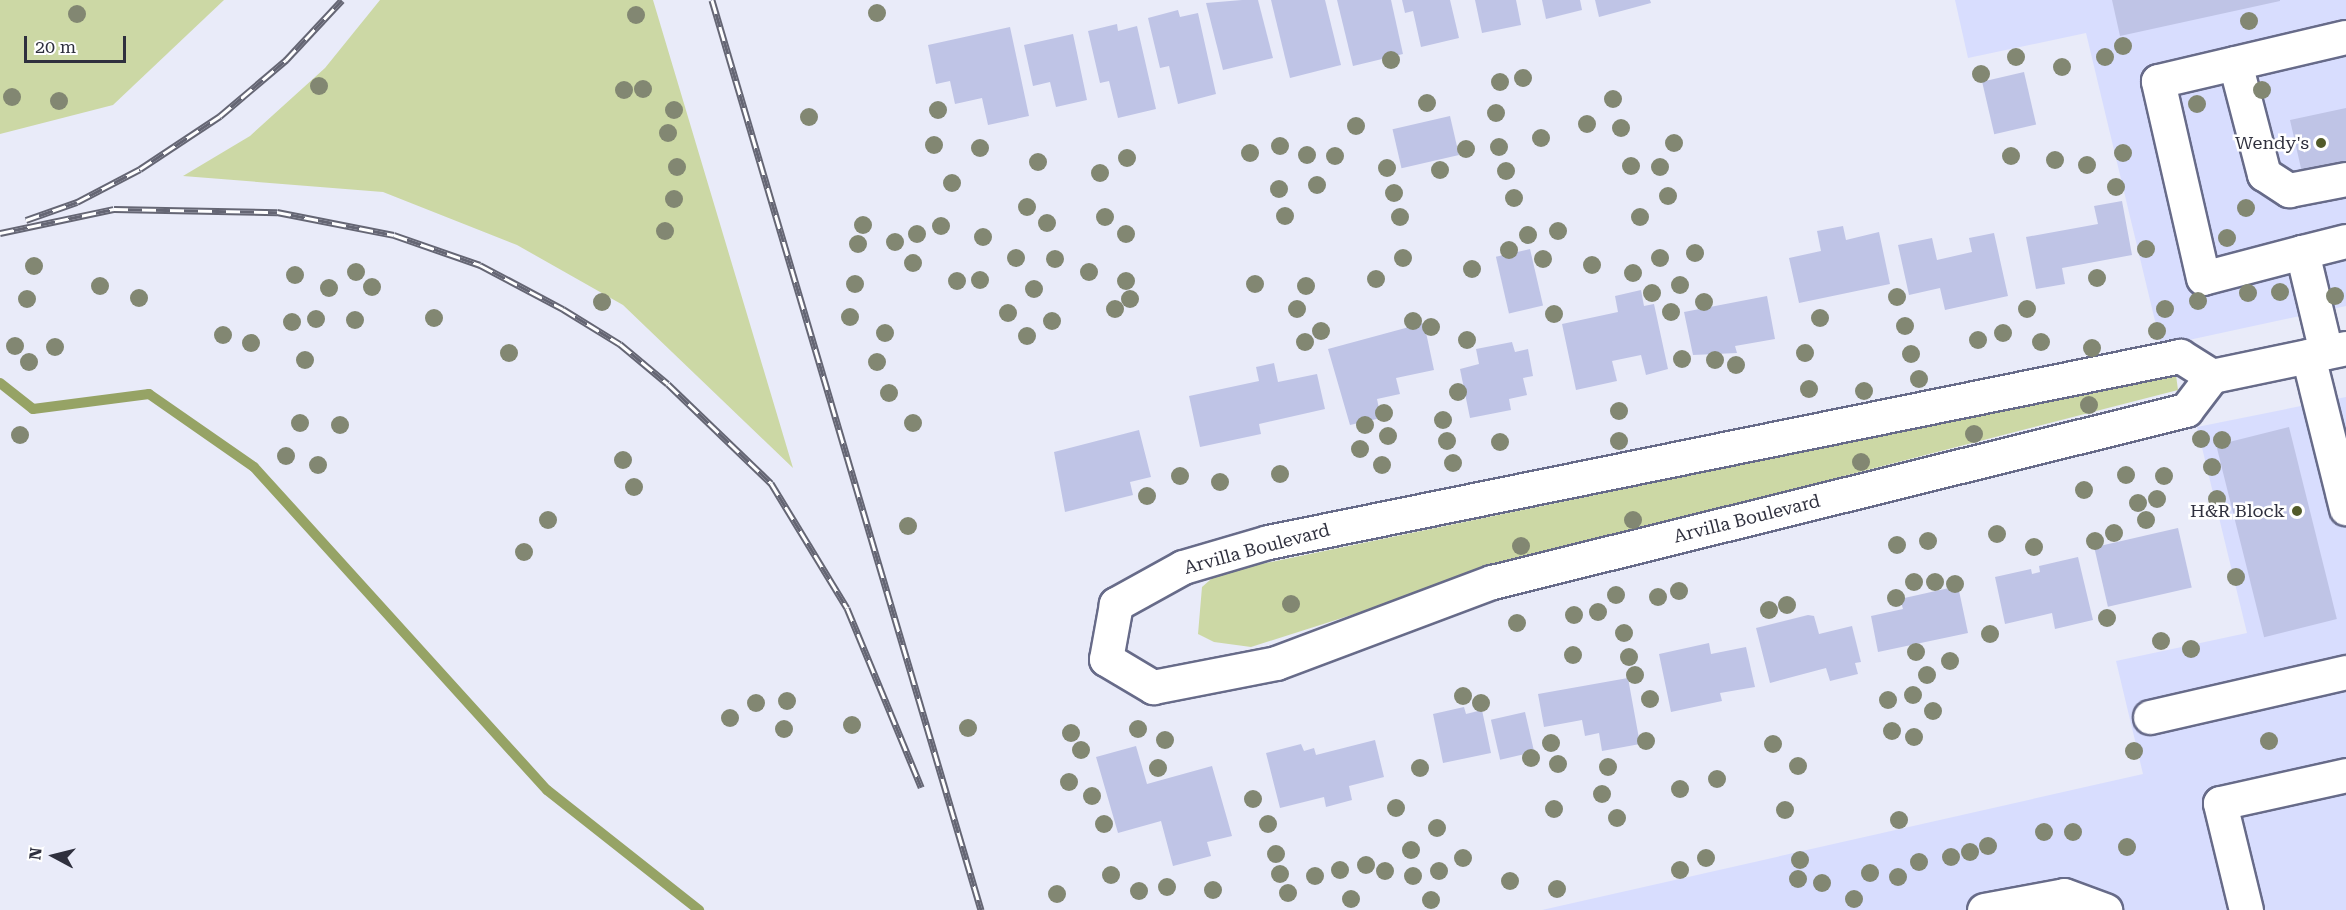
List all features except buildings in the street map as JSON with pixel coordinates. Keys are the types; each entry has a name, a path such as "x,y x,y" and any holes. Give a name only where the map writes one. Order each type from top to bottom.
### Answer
{"street":[{"path":"2346,37 2158,81 2203,278 2346,241"},
{"path":"2235,63 2264,174 2289,190 2346,179"},
{"path":"2302,252 2326,352 2346,508"},
{"path":"2212,376 2326,352"},
{"name":"Arvilla Boulevard","path":"2180,356 2212,376 2186,411 1492,582 1276,663 1153,687 1106,659 1116,604 1183,567 1268,542 2180,356"},
{"path":"2150,717 2346,672"},
{"path":"2246,910 2220,803 2346,775"},
{"path":"1984,910 2064,895 2105,910"}],"shaded area":[{"path":"1955,0 2346,0 2346,306 2161,346 2086,33 1968,58"},
{"path":"2346,397 2346,910 1542,910 2143,774 2116,661 2247,633 2197,427"}],"green space":[{"path":"0,0 224,0 113,105 0,134"},
{"path":"380,0 653,0 793,468 623,305 517,245 383,192 183,176 250,136 325,68"},
{"path":"2176,375 2178,390 1549,552 1251,647 1214,642 1198,634 1202,587 1218,573"}],"waterway":[{"path":"0,383 33,409 149,394 254,467 547,790 699,910"}],"railway":[{"path":"26,220 77,202 140,169 220,116 286,60 342,0"},
{"path":"712,0 981,910"},
{"path":"0,233 114,209 277,212 394,235 480,265 563,309 620,344 668,384 771,483 847,608 921,787"}],"place":[{"name":"Wendy's","path":"2321,143"},
{"name":"H&R Block","path":"2297,511"}]}
